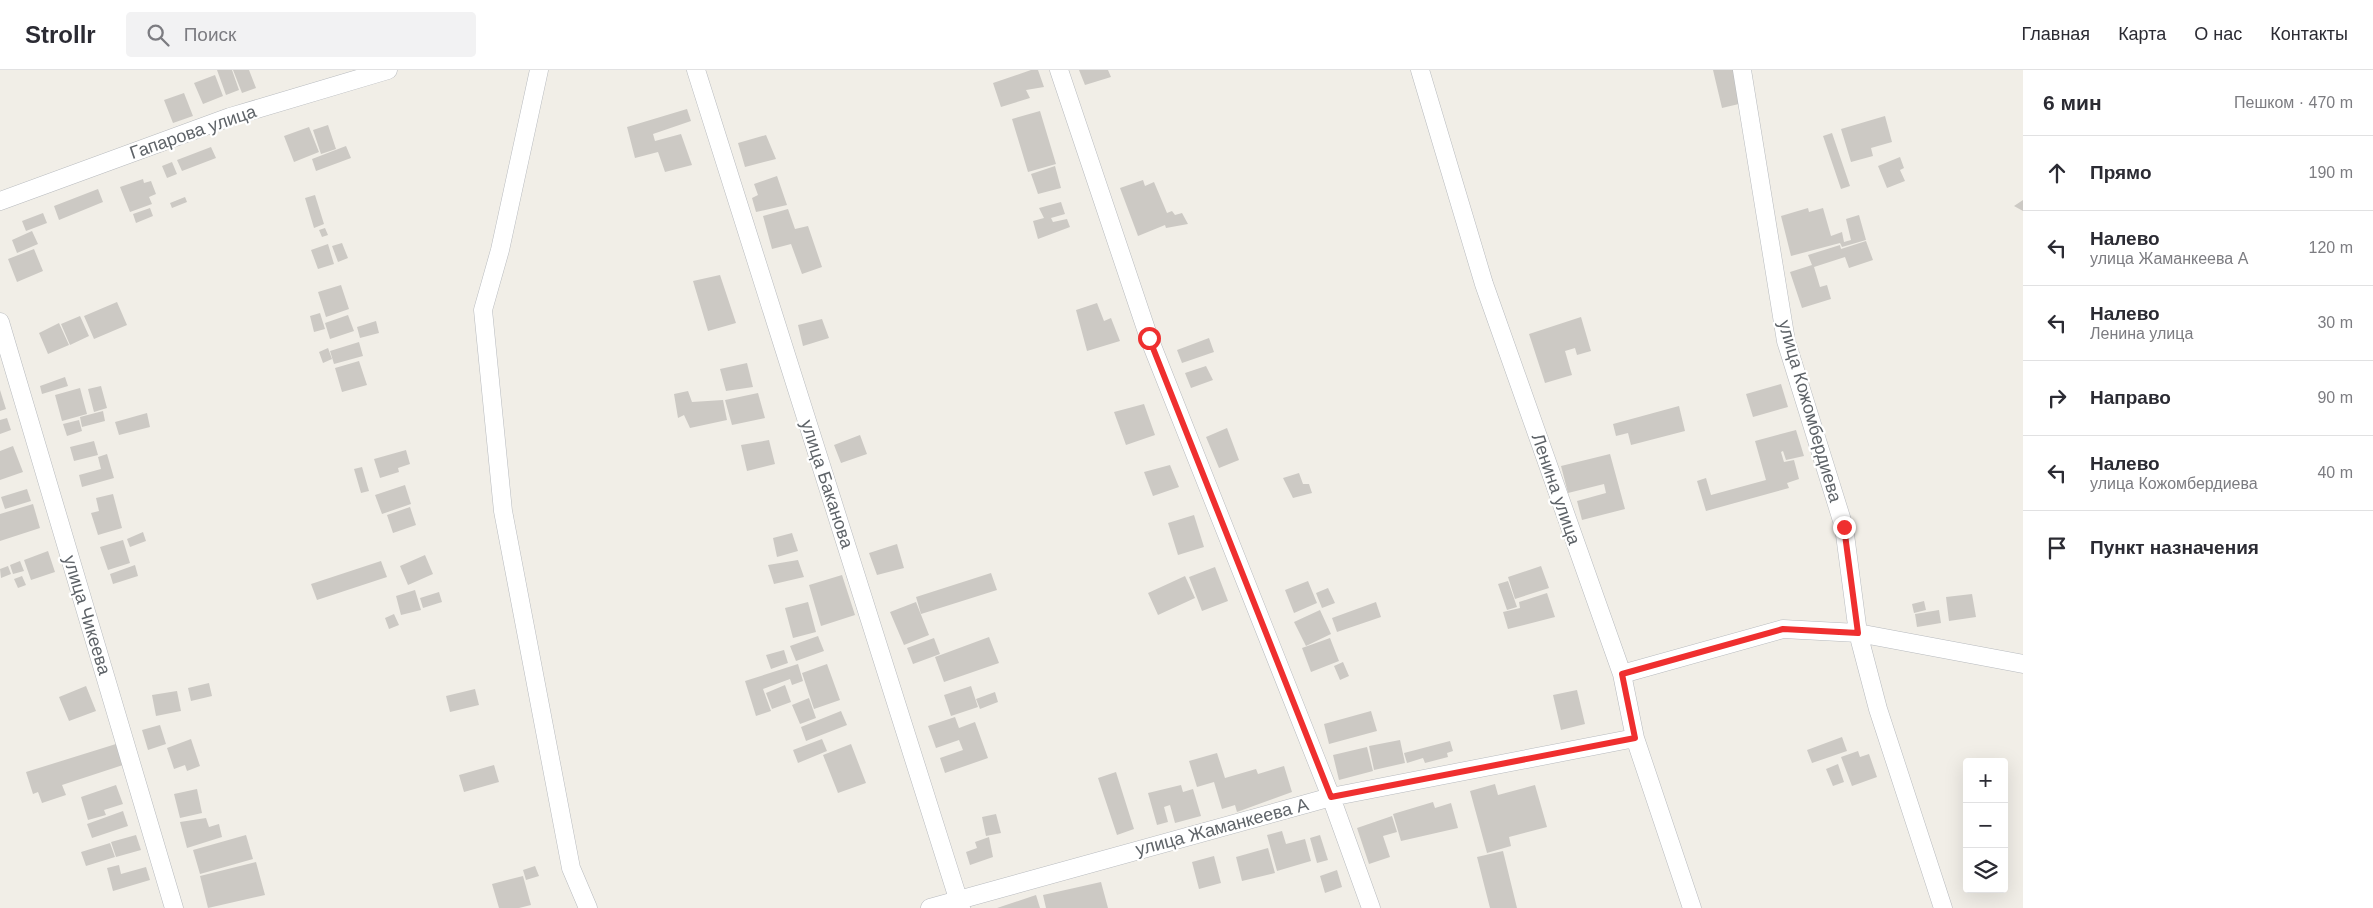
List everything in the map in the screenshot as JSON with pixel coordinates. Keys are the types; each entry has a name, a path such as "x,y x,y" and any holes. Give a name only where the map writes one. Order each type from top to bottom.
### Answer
{"street":[{"name":"Гапарова улица","path":"0,201 230,117 388,70"},
{"path":"539,70 500,250 483,310 503,511 571,868 588,908"},
{"name":"улица Баканова","path":"696,70 960,903"},
{"path":"1059,70 1149,338 1331,797 1371,908"},
{"name":"Ленина улица","path":"1420,70 1484,284 1622,674 1635,738 1692,908"},
{"name":"улица Кожомбердиева","path":"1742,70 1786,341 1844,527 1858,633 1878,709 1943,908"},
{"name":"улица Чикеева","path":"0,322 174,908"},
{"path":"1622,674 1783,629 1858,633 2023,664"},
{"name":"улица Жаманкеева А","path":"930,908 960,903 1331,797 1635,738"}],"building":[{"path":"217,70 232,70 239,90 226,95"},
{"path":"233,70 249,70 256,88 242,93"},
{"path":"1031,70 1038,70 1044,87 1026,90 1030,98 1001,107 993,83"},
{"path":"1079,70 1108,70 1111,77 1085,85"},
{"path":"1713,70 1734,70 1743,103 1722,108"},
{"path":"215,75 223,96 203,104 194,83"},
{"path":"184,93 193,116 173,123 164,100"},
{"path":"687,109 691,121 653,134 655,141 681,134 692,165 665,172 658,152 635,158 627,127"},
{"path":"1040,111 1056,164 1028,172 1012,119"},
{"path":"1885,116 1892,142 1871,148 1873,156 1851,162 1841,129"},
{"path":"328,125 336,149 321,154 313,130"},
{"path":"309,127 319,152 294,162 284,136"},
{"path":"1832,133 1850,186 1841,189 1823,136"},
{"path":"766,135 776,159 745,167 738,143"},
{"path":"346,146 351,158 316,171 312,159"},
{"path":"211,147 216,158 182,171 177,160"},
{"path":"1900,157 1904,168 1900,170 1905,181 1887,188 1878,166"},
{"path":"172,162 177,174 167,178 162,166"},
{"path":"1055,166 1061,188 1038,194 1031,174"},
{"path":"777,176 787,205 756,212 752,198 758,195 754,184"},
{"path":"143,179 144,183 151,181 156,194 149,197 152,204 130,212 120,187"},
{"path":"1143,180 1145,186 1154,182 1167,213 1172,211 1175,215 1182,213 1188,224 1166,228 1165,225 1138,236 1120,188"},
{"path":"98,189 103,202 59,220 54,206"},
{"path":"315,195 324,224 314,228 305,198"},
{"path":"185,197 187,202 172,208 170,203"},
{"path":"2023,200 2023,211 2014,206"},
{"path":"1061,202 1065,214 1051,218 1053,222 1067,219 1070,227 1038,239 1033,221 1044,218 1039,208"},
{"path":"150,208 153,216 136,223 133,214"},
{"path":"1808,208 1809,212 1823,208 1831,236 1842,232 1844,242 1851,240 1846,219 1859,215 1866,240 1842,247 1840,243 1791,256 1781,216"},
{"path":"788,209 795,229 808,226 822,267 802,274 791,244 772,249 763,216"},
{"path":"43,213 47,223 26,231 22,221"},
{"path":"325,228 328,235 322,237 319,230"},
{"path":"32,231 38,244 17,253 12,240"},
{"path":"1866,241 1873,260 1849,268 1845,257 1814,267 1820,287 1827,285 1831,299 1802,308 1790,272 1812,265 1808,255 1840,245 1841,249"},
{"path":"342,243 348,258 338,262 332,246"},
{"path":"328,244 334,264 318,269 311,250"},
{"path":"34,249 43,271 17,282 8,259"},
{"path":"720,275 736,323 708,331 693,281"},
{"path":"341,285 349,309 326,317 318,292"},
{"path":"117,302 127,325 94,339 84,316"},
{"path":"1097,303 1104,321 1111,318 1120,341 1087,351 1076,310"},
{"path":"320,313 325,329 314,332 310,316"},
{"path":"348,315 354,331 330,339 325,323"},
{"path":"80,316 89,336 70,345 61,324"},
{"path":"1581,317 1591,351 1577,355 1575,348 1565,351 1572,375 1545,383 1529,334"},
{"path":"822,319 829,338 803,346 798,325"},
{"path":"376,321 379,333 360,338 357,327"},
{"path":"59,323 69,345 48,354 39,333"},
{"path":"1209,338 1214,352 1182,363 1177,350"},
{"path":"359,342 363,356 334,364 330,351"},
{"path":"328,348 332,359 323,363 319,352"},
{"path":"359,361 367,385 342,392 335,368"},
{"path":"747,363 753,387 726,391 720,369"},
{"path":"1206,366 1213,380 1191,388 1185,373"},
{"path":"65,377 68,386 42,394 40,386"},
{"path":"1781,384 1788,407 1753,417 1746,394"},
{"path":"101,386 107,408 94,412 88,389"},
{"path":"80,388 87,414 62,421 55,395"},
{"path":"0,390 6,409 0,411"},
{"path":"688,391 692,402 723,400 727,420 690,428 684,415 678,418 674,394"},
{"path":"758,393 765,418 732,425 725,400"},
{"path":"1144,404 1155,435 1126,445 1114,412"},
{"path":"1679,406 1685,431 1631,445 1628,433 1616,436 1613,424"},
{"path":"103,411 105,421 82,427 80,417"},
{"path":"147,413 150,427 119,435 115,422"},
{"path":"7,418 11,430 0,434 0,420"},
{"path":"79,420 82,431 67,436 63,424"},
{"path":"1227,428 1239,460 1219,468 1206,437"},
{"path":"1796,430 1804,456 1786,460 1783,451 1781,452 1784,462 1794,460 1799,479 1787,483 1789,488 1706,511 1697,481 1706,478 1711,495 1766,480 1755,441"},
{"path":"860,435 867,454 841,463 834,445"},
{"path":"769,440 775,464 747,471 741,445"},
{"path":"94,441 98,455 74,461 70,447"},
{"path":"13,446 23,472 0,480 0,451"},
{"path":"406,450 410,464 398,468 399,472 380,478 374,459"},
{"path":"107,454 114,478 82,487 79,475 101,469 98,457"},
{"path":"1610,454 1625,509 1582,520 1577,501 1606,493 1604,484 1568,493 1561,466"},
{"path":"1170,465 1179,487 1153,496 1144,472"},
{"path":"362,467 369,491 361,493 354,469"},
{"path":"1299,473 1303,484 1309,484 1312,493 1293,498 1283,478"},
{"path":"405,485 411,504 382,514 375,495"},
{"path":"27,489 31,501 5,509 1,497"},
{"path":"113,494 122,528 98,535 91,513 99,511 96,498"},
{"path":"33,504 40,528 0,541 0,514"},
{"path":"410,507 416,525 393,533 387,515"},
{"path":"1194,515 1204,547 1178,555 1168,523"},
{"path":"143,532 146,541 130,547 127,539"},
{"path":"792,533 798,551 777,557 773,538"},
{"path":"123,540 130,563 108,570 100,547"},
{"path":"897,544 904,568 877,575 869,553"},
{"path":"48,551 55,572 31,580 24,560"},
{"path":"425,555 433,574 408,585 400,566"},
{"path":"798,560 804,577 774,584 768,565"},
{"path":"20,561 24,571 13,574 10,565"},
{"path":"381,561 387,577 317,600 311,584"},
{"path":"135,565 138,576 113,584 110,574"},
{"path":"8,566 11,574 1,578 0,569"},
{"path":"1541,566 1549,588 1515,599 1508,577"},
{"path":"1215,567 1228,601 1202,611 1189,577"},
{"path":"991,573 997,590 921,614 916,597"},
{"path":"842,575 855,615 821,626 809,585"},
{"path":"22,576 26,585 18,588 14,579"},
{"path":"1185,576 1195,598 1158,615 1148,593"},
{"path":"1308,581 1317,603 1294,613 1285,590"},
{"path":"1508,581 1517,607 1507,610 1498,584"},
{"path":"1328,588 1335,603 1322,608 1316,593"},
{"path":"415,590 421,610 401,615 396,596"},
{"path":"439,592 442,602 423,608 420,598"},
{"path":"1547,593 1555,617 1508,629 1503,612 1520,608 1519,602"},
{"path":"1972,594 1976,617 1949,621 1946,597"},
{"path":"1924,601 1926,610 1914,613 1912,604"},
{"path":"808,602 816,632 793,638 785,608"},
{"path":"916,602 929,635 904,645 890,612"},
{"path":"1376,602 1381,617 1337,632 1332,618"},
{"path":"1320,610 1331,634 1306,646 1294,622"},
{"path":"1939,610 1941,623 1917,627 1915,614"},
{"path":"394,614 399,625 389,629 385,618"},
{"path":"818,636 824,651 796,661 790,646"},
{"path":"989,637 999,663 944,682 935,657"},
{"path":"934,638 940,654 913,664 907,648"},
{"path":"1330,638 1339,661 1311,672 1302,648"},
{"path":"784,650 788,663 771,669 766,655"},
{"path":"1343,662 1349,676 1340,680 1334,666"},
{"path":"798,664 803,681 792,685 790,679 763,689 771,711 756,716 745,681"},
{"path":"827,664 840,700 814,709 802,673"},
{"path":"209,683 212,696 191,701 188,688"},
{"path":"785,685 791,702 772,709 766,693"},
{"path":"86,686 96,711 69,721 59,697"},
{"path":"971,686 978,707 951,716 944,695"},
{"path":"475,689 479,705 450,712 446,696"},
{"path":"1577,690 1585,724 1561,730 1553,695"},
{"path":"177,691 181,711 156,716 152,695"},
{"path":"995,692 998,702 980,709 976,699"},
{"path":"809,698 816,718 800,724 792,705"},
{"path":"841,711 847,725 806,741 801,727"},
{"path":"1371,711 1377,731 1329,744 1324,724"},
{"path":"955,717 959,728 975,722 988,758 945,773 940,758 963,750 959,740 936,748 928,726"},
{"path":"160,725 166,744 148,750 142,730"},
{"path":"1842,737 1847,751 1812,763 1807,750"},
{"path":"191,739 200,766 187,771 185,765 174,769 167,748"},
{"path":"822,739 827,751 798,763 793,750"},
{"path":"1400,740 1405,763 1374,770 1369,746"},
{"path":"1450,741 1453,751 1447,753 1448,757 1425,763 1423,758 1407,763 1404,753"},
{"path":"116,744 123,765 62,785 66,795 42,803 38,792 33,794 26,772"},
{"path":"851,744 866,783 838,793 823,755"},
{"path":"1367,747 1373,771 1339,780 1333,755"},
{"path":"1858,751 1860,757 1869,754 1877,777 1852,786 1841,757"},
{"path":"1217,753 1225,778 1256,769 1258,774 1284,766 1292,792 1237,812 1235,805 1222,809 1214,782 1197,787 1189,761"},
{"path":"1838,764 1844,782 1833,786 1826,769"},
{"path":"494,765 499,782 464,792 459,775"},
{"path":"1116,772 1134,829 1117,835 1098,778"},
{"path":"1495,784 1498,795 1535,785 1547,827 1509,837 1511,846 1487,853 1470,791"},
{"path":"116,785 123,804 104,810 106,815 88,820 81,797"},
{"path":"1181,785 1183,792 1193,789 1201,816 1175,823 1170,805 1164,807 1168,822 1157,825 1148,793"},
{"path":"197,789 202,813 180,818 174,794"},
{"path":"1433,802 1435,808 1451,803 1458,828 1401,841 1393,814"},
{"path":"123,811 128,826 92,838 87,824"},
{"path":"996,814 1001,833 986,836 982,817"},
{"path":"1392,816 1397,832 1383,836 1390,857 1369,864 1357,828"},
{"path":"206,818 209,827 219,824 222,837 187,848 180,822"},
{"path":"1282,831 1286,844 1305,839 1311,861 1277,871 1267,835"},
{"path":"136,835 141,850 116,857 111,842"},
{"path":"246,835 253,859 200,874 193,850"},
{"path":"1320,835 1328,860 1317,863 1310,838"},
{"path":"989,837 993,857 970,865 966,852 977,848 975,842"},
{"path":"110,843 115,857 86,866 81,852"},
{"path":"1268,848 1275,873 1242,881 1236,857"},
{"path":"1503,851 1517,908 1490,908 1477,857"},
{"path":"1214,856 1221,883 1199,889 1192,862"},
{"path":"256,862 265,895 208,908 200,876"},
{"path":"119,865 121,874 146,867 150,880 113,891 107,868"},
{"path":"535,866 539,876 526,880 523,870"},
{"path":"1337,870 1342,887 1325,893 1320,876"},
{"path":"523,876 531,905 519,908 499,908 492,884"},
{"path":"1101,882 1108,908 1046,908 1043,895"},
{"path":"1036,895 1040,908 997,908"}],"route":[{"path":"1149,338 1331,797 1635,738 1622,674 1783,629 1858,633 1844,527"}]}
